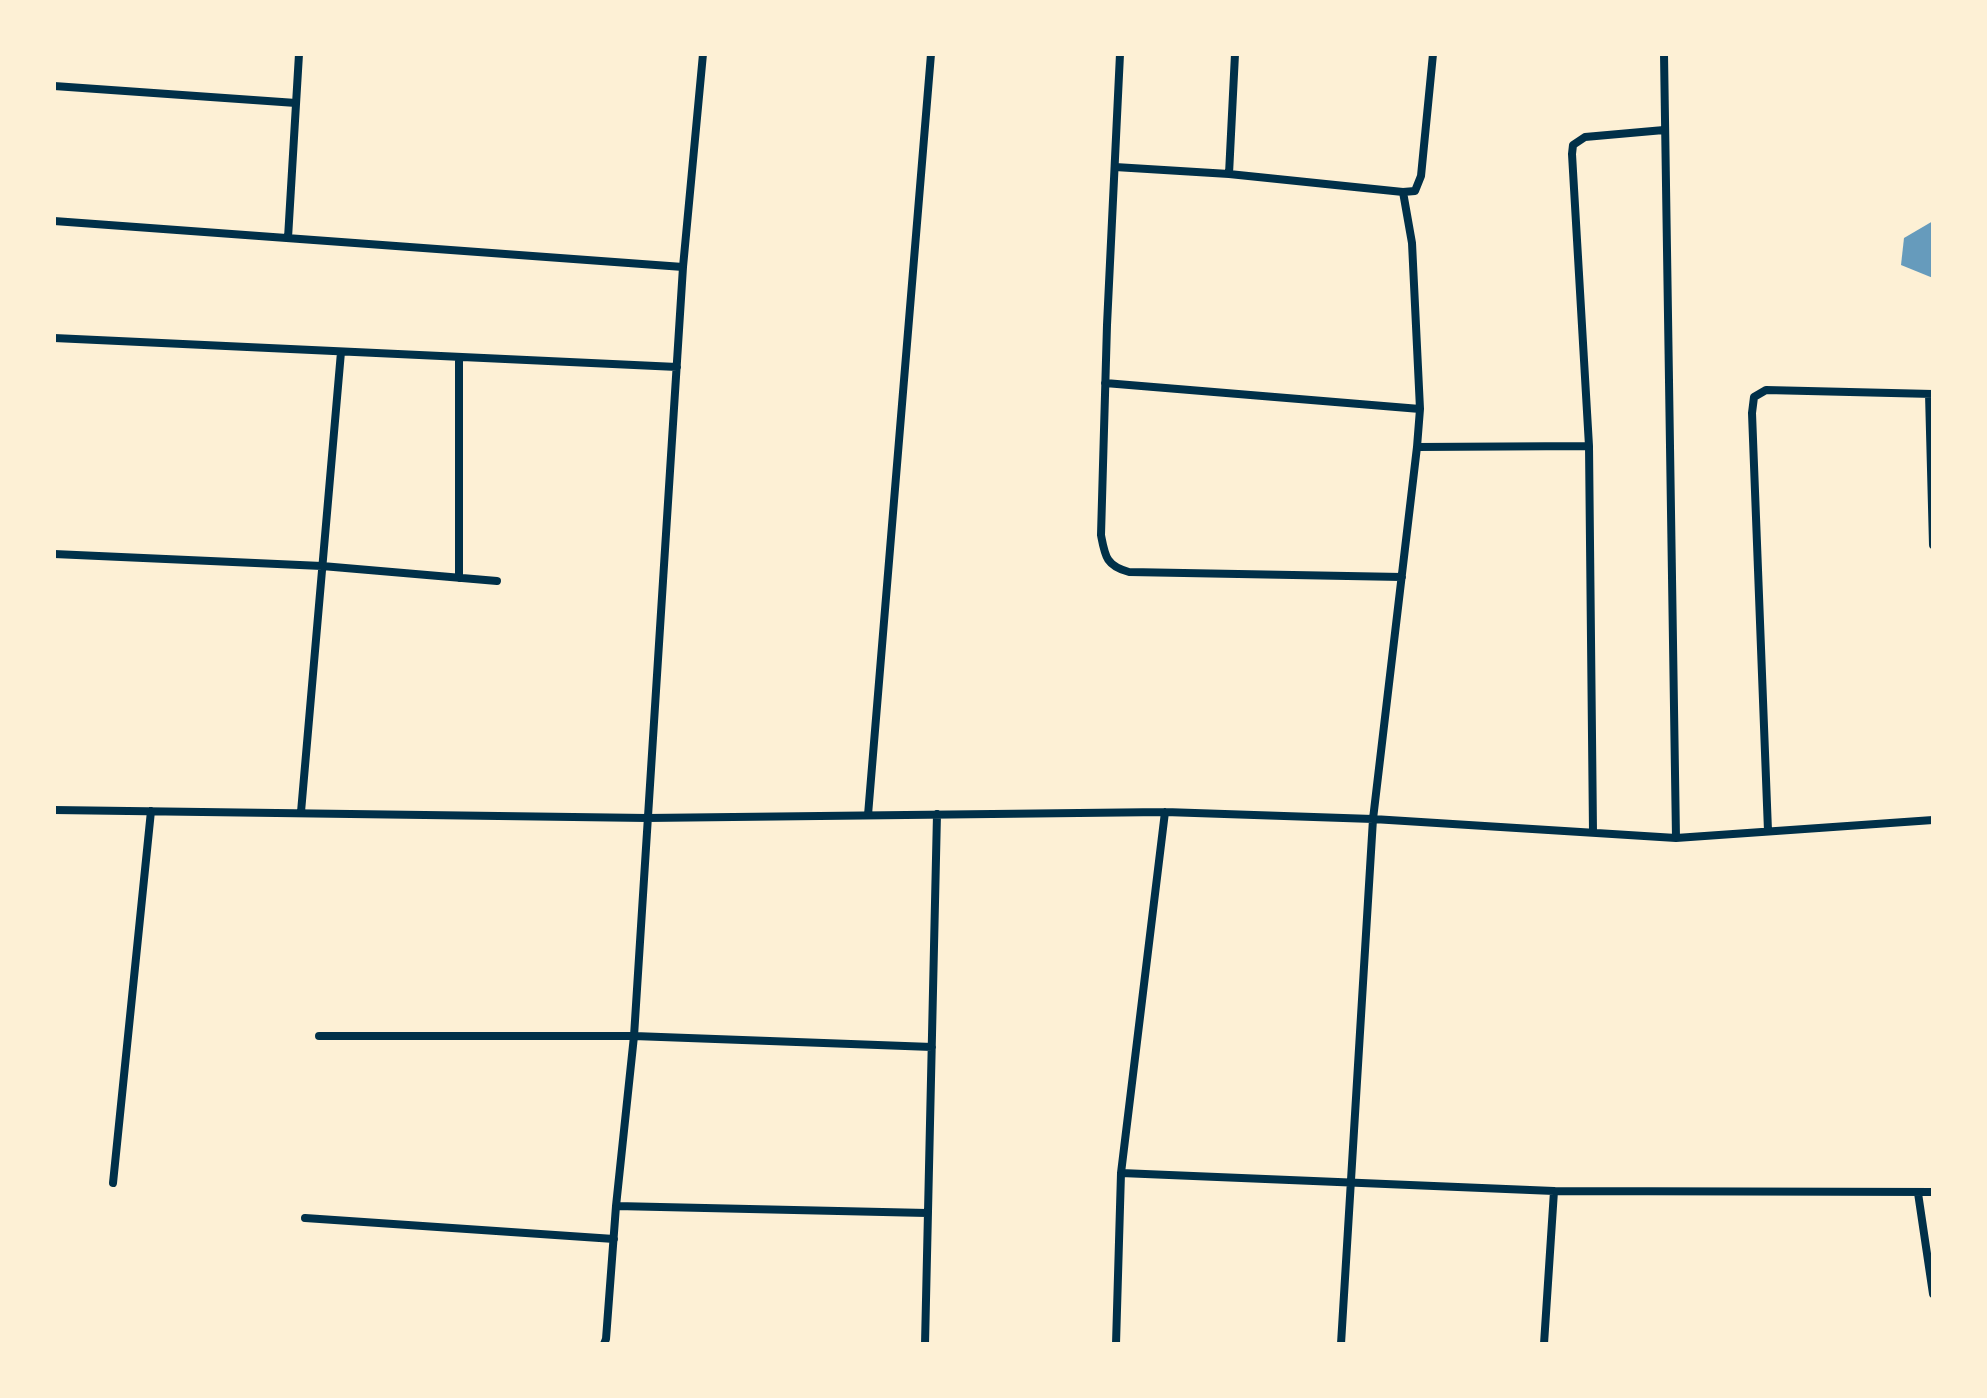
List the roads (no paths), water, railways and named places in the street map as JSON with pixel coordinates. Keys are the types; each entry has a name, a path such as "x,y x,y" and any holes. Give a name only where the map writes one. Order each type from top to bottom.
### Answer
{"street":[{"path":"288,238 299,54"},
{"path":"604,1344 634,1036 683,267 703,54"},
{"path":"868,815 931,54"},
{"path":"1120,54 1101,535 1108,561 1118,569 1129,572 1402,577"},
{"path":"1229,174 1235,54"},
{"path":"1115,167 1415,191 1421,176 1433,54"},
{"path":"1664,54 1676,838"},
{"path":"54,86 296,103"},
{"path":"1593,832 1589,446 1573,145 1585,137 1664,130"},
{"path":"1341,1344 1373,819 1420,409 1412,243 1403,192"},
{"path":"54,221 683,267"},
{"path":"54,338 677,367"},
{"path":"301,812 341,352"},
{"path":"459,358 459,578"},
{"path":"1105,383 1420,409"},
{"path":"1768,831 1752,413 1754,397 1766,390 1931,394 1933,545"},
{"path":"1417,447 1589,446"},
{"path":"54,554 322,566 497,581"},
{"path":"54,810 647,818 1165,812 1373,819 1676,838 1933,820"},
{"path":"113,1183 151,811"},
{"path":"1116,1344 1121,1173 1165,812"},
{"path":"925,1344 937,814"},
{"path":"319,1036 634,1036 932,1047"},
{"path":"1121,1173 1554,1191 1933,1192"},
{"path":"1544,1344 1554,1191"},
{"path":"1918,1193 1933,1294"},
{"path":"616,1206 927,1213"},
{"path":"305,1218 614,1239"}],"water":[{"path":"1933,221 1933,278 1901,265 1904,238"}]}
